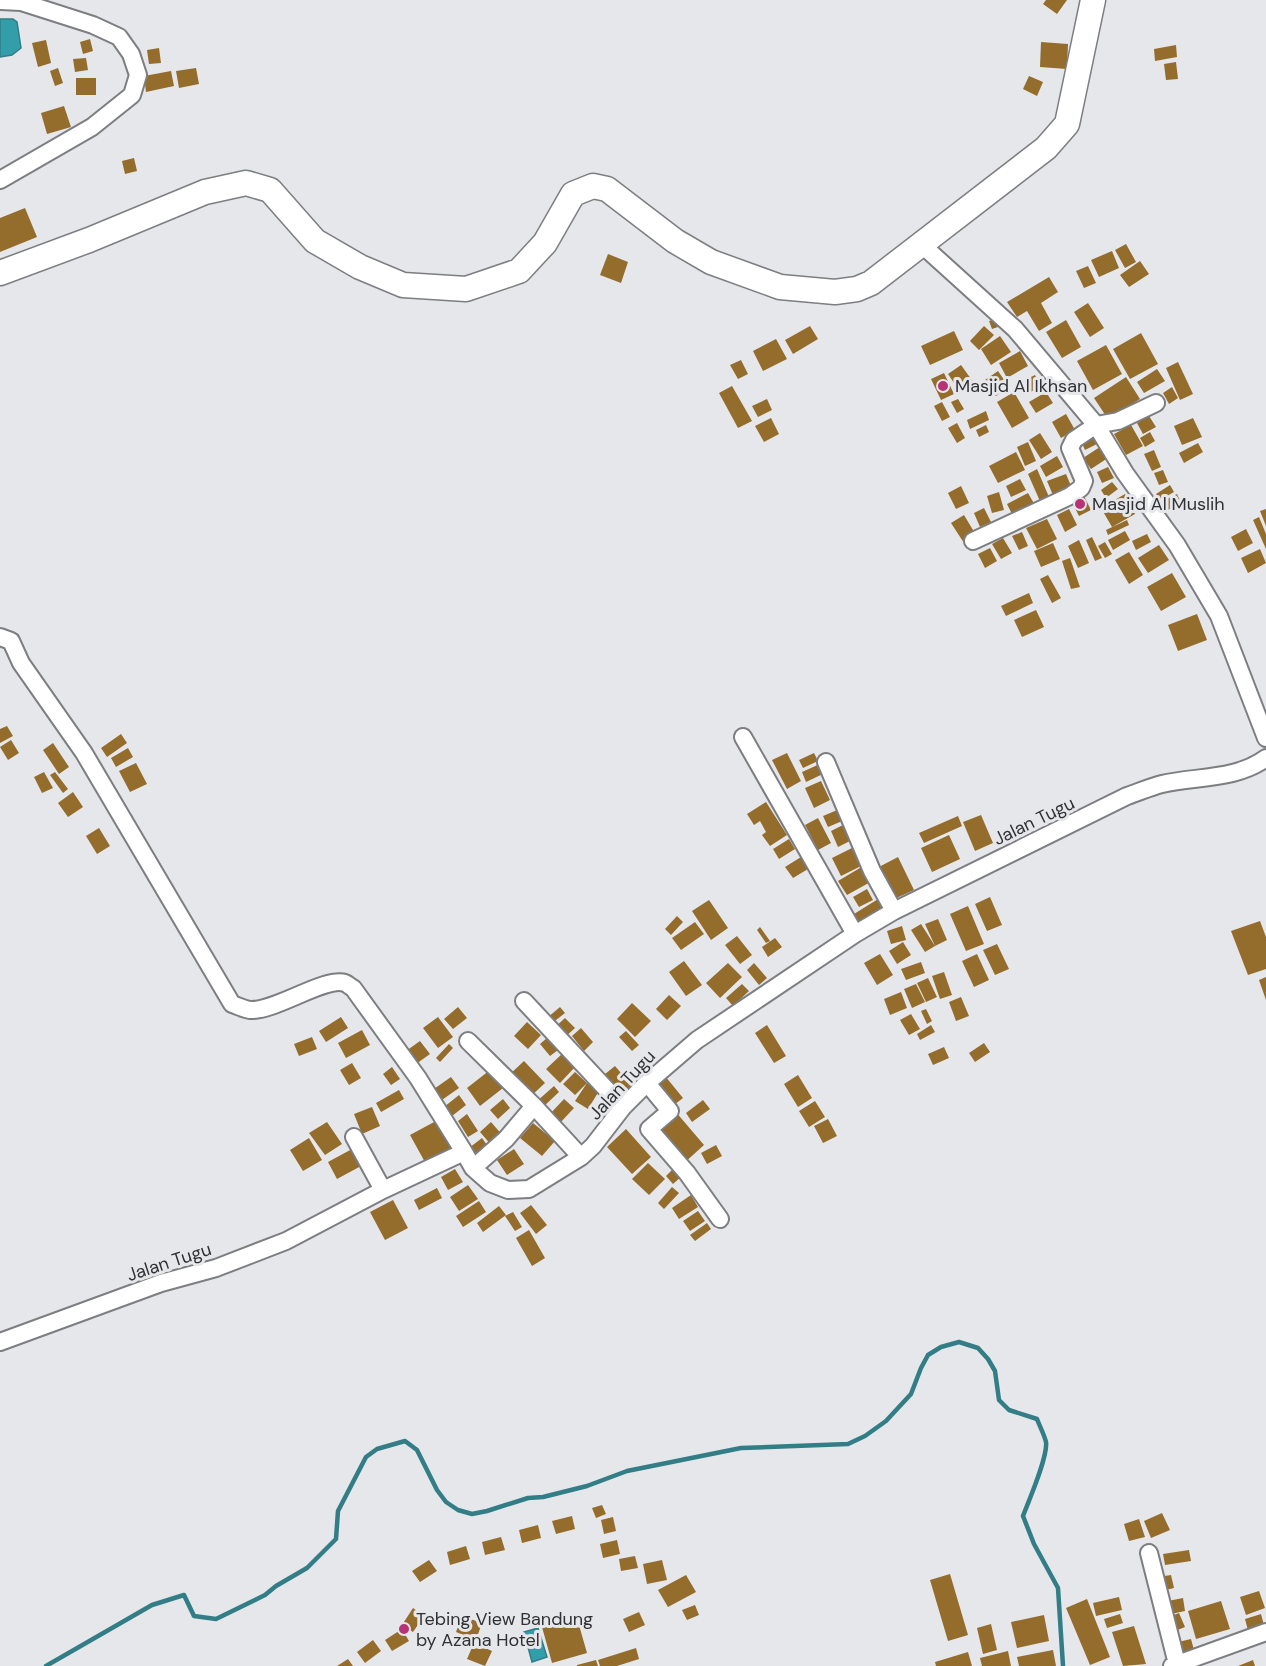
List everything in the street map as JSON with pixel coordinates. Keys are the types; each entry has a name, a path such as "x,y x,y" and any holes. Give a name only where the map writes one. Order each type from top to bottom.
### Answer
{"main road":[{"path":"0,273 89,240 205,192 246,183 270,190 315,241 360,267 403,285 466,289 519,271 545,243 573,194 592,186 607,189 675,241 711,262 780,287 835,292 857,289 871,283 1046,148 1067,124 1093,0"}],"street":[{"path":"0,1 21,2 119,37 131,54 138,75 132,95 92,127 0,180"},
{"path":"921,244 1015,329 1096,424 1125,473 1177,545 1219,616 1266,738"},
{"path":"973,542 1070,496 1081,488 1084,481 1070,448 1074,440 1096,424 1118,421 1156,403"},
{"path":"0,637 11,641 21,663 84,753 232,1004 252,1010 328,984 345,983 353,988 418,1078 464,1152"},
{"path":"743,737 855,934"},
{"name":"Jalan Tugu","path":"0,1342 161,1283 216,1268 286,1241 382,1190 464,1152 473,1168 490,1183 508,1190 529,1189 581,1157 623,1107 697,1040 855,934 894,911 1127,796 1162,784 1228,774 1256,765 1266,758"},
{"path":"826,762 872,871 894,911"},
{"path":"524,1001 623,1107"},
{"path":"468,1041 534,1106 581,1157"},
{"path":"647,1083 670,1111 649,1130 687,1173 720,1219"},
{"path":"473,1168 506,1139 534,1106"},
{"path":"354,1137 382,1190"},
{"path":"1149,1552 1175,1665 1266,1632"}],"water":[{"path":"0,19 13,19 17,22 21,48 12,55 0,57"},
{"path":"538,1628 547,1657 532,1662 524,1632"}],"building":[{"path":"1046,0 1067,0 1057,14 1043,4"},
{"path":"90,39 93,51 83,54 80,42"},
{"path":"46,40 51,63 38,67 32,43"},
{"path":"1041,42 1068,44 1067,69 1040,67"},
{"path":"1176,45 1177,57 1155,61 1154,49"},
{"path":"159,48 161,63 149,64 147,50"},
{"path":"86,58 88,70 75,72 73,59"},
{"path":"1176,62 1178,79 1166,80 1164,64"},
{"path":"58,68 63,83 55,86 50,71"},
{"path":"196,68 199,84 179,88 176,71"},
{"path":"171,71 174,86 146,92 144,76"},
{"path":"1029,76 1043,82 1037,96 1023,89"},
{"path":"76,78 96,78 96,95 76,95"},
{"path":"64,106 71,127 47,134 41,113"},
{"path":"134,158 137,171 125,174 122,161"},
{"path":"25,208 37,237 0,252 0,218"},
{"path":"1126,244 1136,262 1125,268 1115,250"},
{"path":"1112,251 1119,268 1099,277 1091,260"},
{"path":"608,254 628,262 621,283 600,275"},
{"path":"1140,261 1149,274 1129,287 1120,275"},
{"path":"1088,266 1096,283 1084,288 1076,271"},
{"path":"1049,277 1058,292 1041,303 1052,323 1039,331 1027,311 1017,317 1007,302"},
{"path":"1088,303 1104,328 1090,337 1074,312"},
{"path":"995,319 998,327 992,329 989,321"},
{"path":"1066,320 1081,347 1062,358 1046,332"},
{"path":"810,326 818,339 793,354 785,340"},
{"path":"984,326 994,335 979,350 970,341"},
{"path":"954,331 963,350 930,365 921,346"},
{"path":"1141,333 1158,364 1130,379 1113,349"},
{"path":"1000,336 1011,352 991,365 981,349"},
{"path":"776,339 787,359 763,371 753,351"},
{"path":"1106,345 1122,374 1093,390 1077,361"},
{"path":"1020,351 1028,366 1007,378 999,363"},
{"path":"741,360 748,374 738,379 730,365"},
{"path":"1178,362 1193,394 1180,400 1166,368"},
{"path":"961,365 974,383 960,392 948,374"},
{"path":"1157,369 1165,381 1144,393 1137,382"},
{"path":"998,371 1009,387 996,396 985,380"},
{"name":"Masjid Al Ikhsan","path":"944,373 954,394 941,400 931,379"},
{"path":"1035,375 1041,387 1024,395 1019,383"},
{"path":"1126,377 1140,399 1108,419 1094,398"},
{"path":"732,386 752,421 738,428 719,393"},
{"path":"1172,387 1178,398 1169,404 1163,393"},
{"path":"1014,392 1029,418 1012,428 997,402"},
{"path":"1046,392 1053,403 1036,413 1029,402"},
{"path":"767,399 772,410 758,417 752,406"},
{"path":"958,399 964,409 957,413 951,402"},
{"path":"942,402 950,417 942,421 934,406"},
{"path":"986,411 989,420 970,429 967,420"},
{"path":"1066,414 1075,430 1061,438 1052,422"},
{"path":"1149,416 1156,427 1143,434 1137,423"},
{"path":"771,418 779,434 764,442 755,426"},
{"path":"1193,418 1202,437 1182,445 1174,426"},
{"path":"957,423 965,438 957,443 948,428"},
{"path":"986,425 989,432 979,437 976,430"},
{"path":"1131,425 1143,446 1126,455 1114,434"},
{"path":"1150,432 1155,441 1145,447 1140,438"},
{"path":"1040,433 1052,452 1041,459 1029,440"},
{"path":"1100,433 1103,441 1085,450 1081,441"},
{"path":"1028,442 1036,461 1025,466 1017,447"},
{"path":"1106,443 1114,454 1091,469 1083,458"},
{"path":"1198,443 1203,452 1184,463 1179,453"},
{"path":"1154,450 1161,467 1152,471 1144,454"},
{"path":"1016,452 1025,470 998,483 989,466"},
{"path":"1057,456 1063,467 1046,477 1040,466"},
{"path":"1108,467 1114,478 1102,483 1097,472"},
{"path":"1037,469 1052,504 1043,508 1028,474"},
{"path":"1163,470 1168,482 1159,485 1154,473"},
{"path":"1066,474 1074,493 1055,500 1047,481"},
{"path":"1020,479 1026,490 1011,497 1006,486"},
{"path":"1112,482 1118,489 1106,498 1101,490"},
{"path":"1170,485 1174,492 1160,500 1156,494"},
{"path":"961,486 969,503 956,509 948,493"},
{"path":"999,492 1004,510 992,513 987,496"},
{"name":"Masjid Al Muslih","path":"1082,492 1091,510 1079,516 1070,498"},
{"path":"1028,493 1036,507 1014,518 1007,504"},
{"path":"1125,494 1135,514 1112,527 1101,508"},
{"path":"1177,494 1181,503 1166,511 1161,502"},
{"path":"984,508 991,522 980,527 974,513"},
{"path":"1069,509 1077,525 1065,532 1057,515"},
{"path":"1266,509 1266,526 1260,511"},
{"path":"964,515 976,535 964,543 951,523"},
{"path":"1259,517 1266,534 1266,549 1253,520"},
{"path":"1047,519 1057,539 1037,549 1026,528"},
{"path":"1127,520 1129,525 1108,535 1106,530"},
{"path":"1246,529 1253,543 1238,551 1231,537"},
{"path":"1125,531 1130,540 1113,550 1108,540"},
{"path":"1022,532 1028,546 1019,550 1012,536"},
{"path":"1147,534 1151,542 1136,550 1132,541"},
{"path":"1092,537 1102,558 1095,561 1086,540"},
{"path":"1003,538 1012,553 1001,559 992,544"},
{"path":"1079,540 1089,563 1078,568 1068,546"},
{"path":"1105,542 1112,554 1105,558 1098,546"},
{"path":"1053,543 1060,559 1041,567 1034,551"},
{"path":"1159,545 1169,560 1148,573 1138,558"},
{"path":"990,548 997,561 985,568 978,554"},
{"path":"1260,549 1266,563 1248,573 1241,558"},
{"path":"1129,552 1143,575 1129,584 1115,560"},
{"path":"1070,558 1080,587 1071,589 1062,561"},
{"path":"1172,573 1186,597 1161,611 1147,587"},
{"path":"1048,575 1061,598 1052,603 1040,579"},
{"path":"1029,593 1033,603 1006,616 1001,606"},
{"path":"1036,610 1044,627 1022,637 1014,620"},
{"path":"1197,614 1207,640 1178,651 1168,625"},
{"path":"7,726 13,736 0,743 0,729"},
{"path":"121,734 127,743 107,757 101,748"},
{"path":"11,740 19,753 8,760 0,747"},
{"path":"53,743 69,767 59,774 43,750"},
{"path":"128,748 133,757 116,767 111,758"},
{"path":"787,753 801,781 787,789 772,760"},
{"path":"814,753 818,761 803,768 799,760"},
{"path":"136,763 147,784 130,792 119,771"},
{"path":"822,763 827,772 806,782 802,772"},
{"path":"44,772 53,788 42,793 34,777"},
{"path":"55,772 68,789 63,793 50,775"},
{"path":"821,781 830,800 814,808 805,788"},
{"path":"73,792 83,807 68,817 58,803"},
{"path":"766,802 787,835 770,846 762,835 766,832 760,821 754,825 747,814"},
{"path":"842,808 847,819 828,827 823,816"},
{"path":"981,815 993,843 975,851 963,822"},
{"path":"958,816 962,826 924,843 919,833"},
{"path":"818,818 831,843 818,850 805,825"},
{"path":"847,823 854,839 838,847 831,831"},
{"path":"99,828 110,846 97,854 86,836"},
{"path":"949,835 960,859 932,872 921,848"},
{"path":"789,839 795,849 779,859 773,849"},
{"path":"854,847 863,865 841,876 832,858"},
{"path":"801,857 808,869 793,878 785,867"},
{"path":"898,857 914,890 890,901 875,869"},
{"path":"865,865 874,880 847,895 838,881"},
{"path":"867,889 873,900 859,907 853,897"},
{"path":"883,896 890,907 861,925 854,914"},
{"path":"990,897 1002,925 987,931 975,904"},
{"path":"709,900 728,928 711,940 692,911"},
{"path":"968,906 984,944 966,951 950,914"},
{"path":"677,916 683,922 671,935 665,929"},
{"path":"938,919 947,940 935,946 925,924"},
{"path":"1260,921 1266,937 1266,969 1248,975 1231,931"},
{"path":"695,922 704,934 681,950 672,938"},
{"path":"921,924 935,946 925,952 911,930"},
{"path":"902,926 906,940 891,944 887,931"},
{"path":"760,927 770,941 766,943 757,930"},
{"path":"737,936 752,955 740,964 725,945"},
{"path":"775,938 782,947 768,957 762,947"},
{"path":"903,942 911,955 897,964 889,951"},
{"path":"997,944 1009,969 995,975 983,950"},
{"path":"880,954 893,975 877,985 864,963"},
{"path":"977,954 989,980 974,987 962,961"},
{"path":"684,961 702,985 686,996 669,972"},
{"path":"921,962 925,973 906,980 901,969"},
{"path":"728,963 742,977 720,998 706,983"},
{"path":"754,963 767,978 759,985 747,970"},
{"path":"944,972 952,995 940,999 932,976"},
{"path":"1266,977 1266,1000 1259,980"},
{"path":"928,978 937,997 926,1002 917,983"},
{"path":"742,984 749,991 733,1006 726,998"},
{"path":"916,984 925,1002 912,1008 904,989"},
{"path":"901,992 907,1008 890,1015 884,999"},
{"path":"669,995 681,1006 667,1020 656,1009"},
{"path":"961,997 969,1016 956,1021 949,1002"},
{"path":"632,1003 651,1021 635,1037 617,1019"},
{"path":"458,1007 467,1018 453,1029 444,1019"},
{"path":"560,1007 565,1013 551,1024 547,1018"},
{"path":"926,1009 932,1021 927,1024 921,1011"},
{"path":"911,1014 920,1029 909,1035 900,1020"},
{"path":"341,1017 348,1028 326,1042 319,1031"},
{"path":"438,1017 453,1037 438,1048 423,1028"},
{"path":"565,1018 575,1028 563,1039 553,1029"},
{"path":"527,1022 541,1035 528,1049 514,1036"},
{"path":"767,1025 786,1056 774,1063 755,1033"},
{"path":"931,1025 935,1032 920,1040 917,1034"},
{"path":"581,1028 593,1042 584,1051 572,1036"},
{"path":"362,1030 370,1045 346,1058 338,1043"},
{"path":"626,1031 639,1045 632,1051 619,1037"},
{"path":"312,1037 317,1049 299,1056 294,1044"},
{"path":"547,1038 558,1050 550,1056 540,1044"},
{"path":"420,1041 430,1054 416,1064 406,1051"},
{"path":"984,1043 990,1052 975,1062 969,1053"},
{"path":"449,1044 453,1048 440,1062 436,1058"},
{"path":"944,1047 949,1058 933,1065 928,1054"},
{"path":"562,1054 575,1067 560,1083 546,1069"},
{"path":"524,1061 545,1083 529,1098 508,1076"},
{"path":"352,1063 361,1078 349,1085 340,1070"},
{"path":"615,1066 633,1087 618,1099 600,1078"},
{"path":"392,1067 400,1079 391,1085 383,1074"},
{"path":"490,1070 503,1088 480,1106 467,1088"},
{"path":"575,1072 587,1083 575,1095 563,1084"},
{"path":"798,1075 812,1098 798,1107 784,1084"},
{"path":"665,1076 683,1098 670,1108 653,1085"},
{"path":"451,1077 459,1088 439,1102 431,1091"},
{"path":"587,1083 599,1091 588,1109 575,1101"},
{"path":"554,1086 559,1092 542,1108 536,1102"},
{"path":"399,1090 404,1099 381,1112 376,1103"},
{"path":"459,1095 466,1105 447,1120 439,1111"},
{"path":"503,1099 510,1108 498,1119 490,1110"},
{"path":"564,1099 574,1108 559,1124 549,1115"},
{"path":"703,1100 710,1109 692,1122 686,1113"},
{"path":"815,1101 825,1117 809,1127 799,1111"},
{"path":"372,1107 380,1126 362,1134 354,1114"},
{"path":"675,1111 704,1145 683,1164 654,1130"},
{"path":"467,1114 478,1131 468,1137 458,1121"},
{"path":"828,1119 837,1136 823,1143 814,1126"},
{"path":"436,1121 452,1149 426,1164 410,1135"},
{"path":"327,1122 342,1144 325,1155 309,1133"},
{"path":"491,1122 504,1137 493,1147 480,1132"},
{"path":"533,1123 555,1141 542,1156 520,1138"},
{"path":"626,1129 651,1157 632,1174 607,1147"},
{"path":"309,1138 322,1160 303,1171 290,1150"},
{"path":"482,1138 491,1151 479,1161 469,1148"},
{"path":"716,1145 722,1156 707,1164 701,1153"},
{"path":"352,1149 361,1166 337,1179 328,1162"},
{"path":"514,1149 524,1164 507,1175 497,1160"},
{"path":"648,1163 665,1179 649,1195 632,1179"},
{"path":"674,1168 682,1176 673,1184 666,1176"},
{"path":"455,1169 463,1182 448,1190 441,1177"},
{"path":"468,1185 478,1199 459,1211 450,1197"},
{"path":"672,1187 679,1193 664,1209 658,1203"},
{"path":"437,1188 442,1198 419,1210 414,1200"},
{"path":"691,1195 698,1207 679,1219 672,1208"},
{"path":"393,1200 408,1228 385,1240 370,1212"},
{"path":"479,1201 486,1212 463,1227 456,1216"},
{"path":"531,1205 547,1225 536,1234 520,1213"},
{"path":"499,1206 506,1215 483,1232 477,1223"},
{"path":"698,1211 705,1221 690,1231 683,1221"},
{"path":"513,1212 522,1227 515,1231 505,1216"},
{"path":"707,1223 711,1229 695,1241 690,1235"},
{"path":"529,1230 545,1258 532,1266 516,1238"},
{"path":"602,1505 606,1514 596,1518 592,1508"},
{"path":"1162,1513 1170,1530 1151,1538 1144,1521"},
{"path":"572,1516 575,1529 556,1534 552,1521"},
{"path":"613,1517 616,1531 604,1534 601,1520"},
{"path":"1139,1519 1145,1537 1129,1541 1124,1524"},
{"path":"538,1525 541,1538 522,1543 519,1530"},
{"path":"501,1537 505,1550 485,1555 482,1542"},
{"path":"617,1540 620,1554 603,1558 600,1544"},
{"path":"466,1546 470,1559 450,1565 447,1552"},
{"path":"1189,1550 1191,1561 1165,1565 1163,1554"},
{"path":"635,1556 638,1568 621,1571 619,1559"},
{"path":"429,1560 437,1571 420,1582 412,1571"},
{"path":"662,1560 667,1580 647,1584 643,1564"},
{"path":"950,1574 968,1635 948,1641 930,1580"},
{"path":"686,1575 696,1592 668,1607 658,1590"},
{"path":"1171,1575 1174,1588 1161,1591 1158,1577"},
{"path":"1259,1591 1265,1608 1246,1615 1240,1597"},
{"path":"1119,1597 1122,1610 1096,1616 1093,1603"},
{"path":"1183,1598 1185,1611 1171,1614 1168,1601"},
{"path":"1087,1599 1110,1657 1090,1665 1066,1608"},
{"path":"1221,1601 1230,1629 1196,1639 1188,1611"},
{"path":"695,1605 699,1615 687,1620 682,1610"},
{"path":"413,1608 424,1616 413,1632 402,1625"},
{"path":"639,1612 645,1625 629,1632 623,1619"},
{"path":"1179,1613 1185,1627 1175,1631 1169,1617"},
{"path":"1120,1614 1123,1623 1107,1628 1104,1619"},
{"path":"1261,1614 1265,1629 1249,1634 1245,1619"},
{"path":"1044,1615 1049,1641 1017,1648 1011,1622"},
{"path":"462,1616 482,1623 476,1640 456,1632"},
{"path":"577,1618 587,1653 552,1663 542,1627"},
{"path":"991,1624 997,1650 983,1654 977,1628"},
{"path":"1134,1626 1146,1664 1123,1666 1112,1632"},
{"path":"402,1629 409,1641 392,1651 385,1640"},
{"path":"1191,1639 1194,1650 1177,1654 1174,1643"},
{"path":"373,1640 381,1651 365,1663 357,1652"},
{"path":"474,1643 492,1651 485,1666 467,1659"},
{"path":"636,1648 639,1659 617,1666 600,1666 598,1660"},
{"path":"1053,1650 1056,1666 1019,1666 1017,1657"},
{"path":"1008,1651 1011,1666 982,1666 980,1658"},
{"path":"968,1652 972,1666 936,1666 935,1662"},
{"path":"348,1659 353,1666 337,1666"},
{"path":"596,1660 598,1666 577,1666 577,1665"},
{"path":"1253,1660 1255,1666 1238,1666"}],"waterway":[{"path":"46,1666 152,1605 184,1595 194,1616 216,1619 265,1595 307,1568 336,1539 338,1511 366,1457 377,1449 405,1441 417,1450 437,1490 446,1502 458,1510 472,1514 528,1498 543,1497 587,1486 627,1471 741,1448 848,1444 865,1436 886,1421 911,1394 928,1355 941,1347 959,1342 978,1348 988,1359 995,1371 999,1400 1009,1410 1037,1419 1046,1442 1041,1468 1023,1516 1034,1544 1058,1588 1063,1666"}],"place":[{"name":"Masjid Al Ikhsan","path":"943,386"},
{"name":"Masjid Al Muslih","path":"1080,504"},
{"name":"Tebing View Bandung by Azana Hotel","path":"404,1629"}]}
